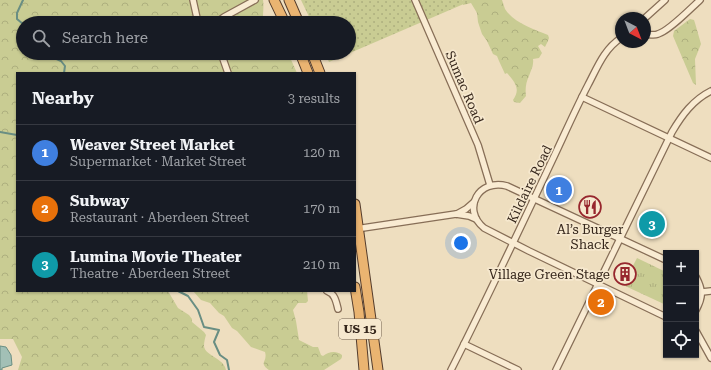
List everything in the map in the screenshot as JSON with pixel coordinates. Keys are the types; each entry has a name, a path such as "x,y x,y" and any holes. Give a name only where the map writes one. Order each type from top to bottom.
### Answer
{"highway":[{"path":"274,0 282,16"},
{"path":"289,0 296,16"},
{"path":"303,60 308,72"},
{"path":"315,60 320,72"},
{"name":"US 15","path":"356,216 378,370"},
{"name":"US 15","path":"356,292 364,370"}],"street":[{"path":"193,0 197,16"},
{"path":"226,16 255,0"},
{"name":"Sumac Road","path":"416,0 478,145 490,185"},
{"path":"651,13 665,0"},
{"path":"651,35 657,35 665,31 700,0"},
{"name":"Kildaire Road","path":"451,370 582,96 603,56 615,42"},
{"path":"223,60 228,72"},
{"path":"556,370 669,138 687,109 711,90"},
{"path":"582,96 711,158"},
{"path":"663,259 507,186 496,184 490,185 482,190 475,202 473,211 476,220 484,228 663,316"},
{"path":"357,229 456,214 475,202"},
{"path":"456,214 468,216 476,220"},
{"path":"699,282 702,292 702,298 699,304"},
{"path":"702,292 711,291"},
{"path":"330,292 334,296 338,309"},
{"path":"699,336 711,358"},
{"path":"464,344 518,370"}],"green space":[{"path":"0,0 263,0 263,16 16,16 16,60 291,60 297,72 16,72 16,292 169,292 178,308 189,315 192,322 204,332 206,335 204,345 205,349 225,366 226,370 18,370 22,357 13,339 0,339"},
{"path":"301,0 473,0 356,50 356,16 309,16"},
{"path":"463,0 502,0 505,9 519,22 548,35 549,38 545,47 541,44 538,46 542,53 539,58 533,59 533,65 526,83 526,96 520,103 514,102 513,100 517,92 516,86 507,73 505,74 497,56 493,54 482,34 477,13 471,3 463,5"},
{"path":"690,19 694,20 701,44 695,59 696,85 693,83 673,36 674,31"},
{"path":"637,258 663,271 663,304 623,285"},
{"path":"194,292 307,292 308,301 306,303 298,303 293,310 299,340 313,347 318,347 321,355 323,356 334,352 339,353 342,357 324,370 269,370 264,365 266,355 265,352 251,347 237,331 232,328 224,316 219,313 210,303 201,300"}],"water":[{"path":"0,346 6,347 11,355 12,365 2,368 2,370 0,370"}],"waterway":[{"path":"17,16 23,0"},
{"path":"59,60 65,66 64,72"},
{"path":"0,132 16,135"},
{"path":"180,292 188,296 198,310 204,327 219,330 214,342 220,355 227,360 229,370"}],"place":[{"name":"Weaver Street Market","path":"559,190"},
{"name":"Al’s Burger Shack","path":"590,207"},
{"name":"Lumina Movie Theater","path":"652,224"},
{"name":"Village Green Stage","path":"625,274"},
{"name":"Subway","path":"601,302"}]}
